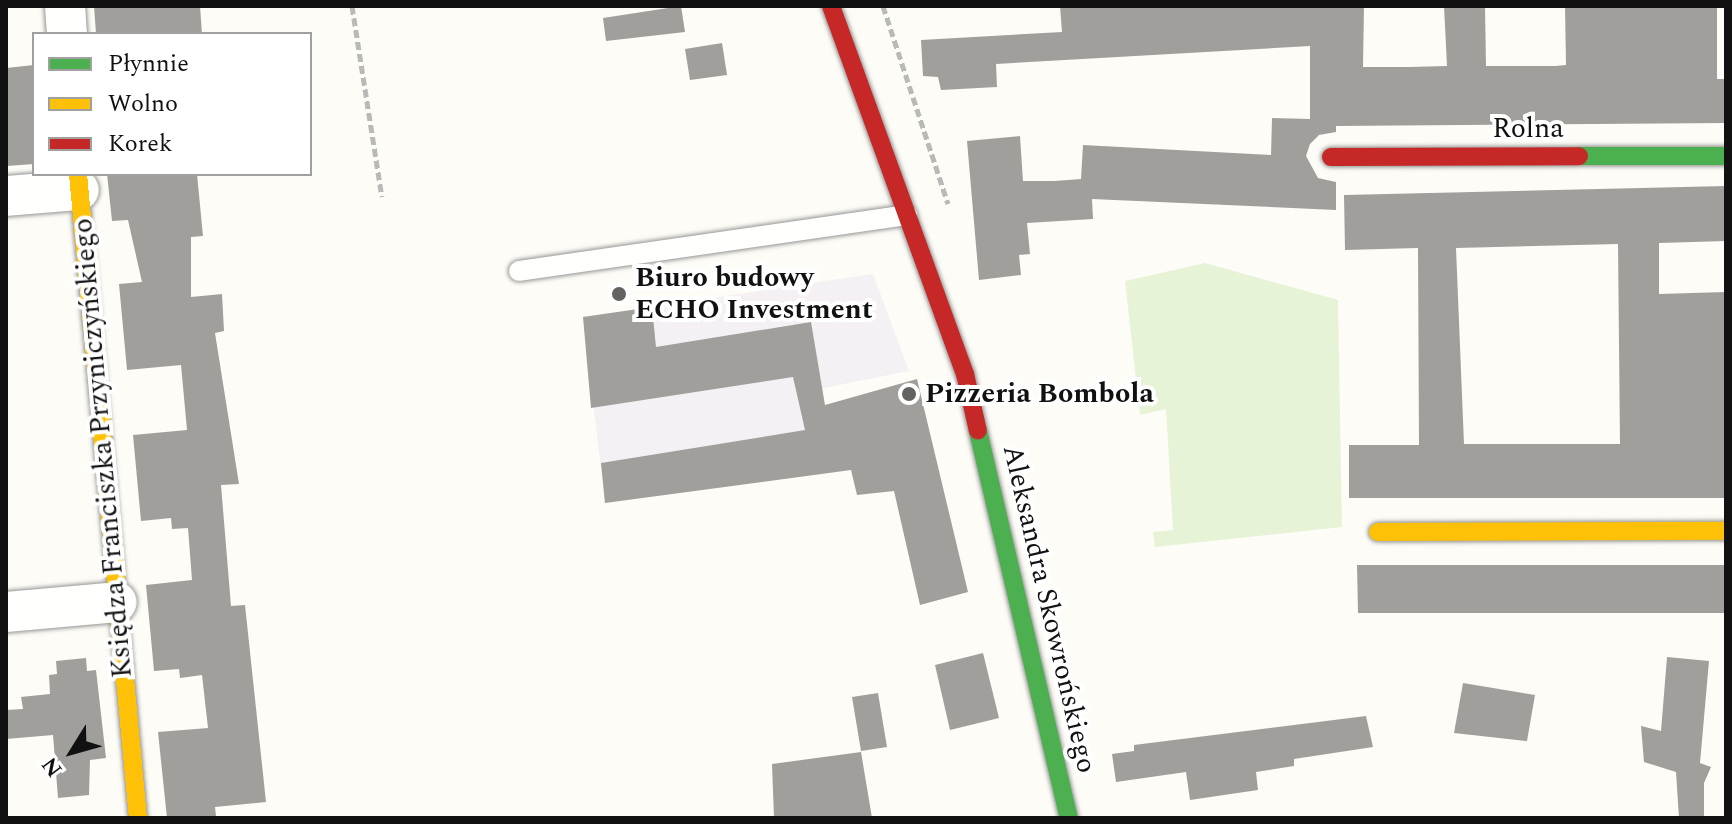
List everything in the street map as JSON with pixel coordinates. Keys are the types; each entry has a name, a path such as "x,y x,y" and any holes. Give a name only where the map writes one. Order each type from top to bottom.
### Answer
{"street":[{"path":"65,6 67,32"},
{"name":"Aleksandra Skowrońskiego","path":"831,6 965,374 1069,818"},
{"name":"Rolna","path":"1331,157 1726,156"},
{"path":"6,196 78,182"},
{"name":"Księdza Franciszka Przyniczyńskiego","path":"78,182 138,818"},
{"path":"1378,532 1726,531"},
{"path":"6,612 117,602"}],"lane":[{"path":"519,271 907,215"}],"path":[{"path":"352,6 382,197"}],"shaded area":[{"path":"873,274 909,371 814,390 831,466 605,503 583,317"}],"green space":[{"path":"1205,263 1338,300 1342,527 1155,547 1153,532 1173,530 1166,409 1140,415 1125,281"}],"building":[{"path":"94,6 200,6 202,32 96,32"},
{"path":"681,6 685,32 606,41 603,18"},
{"path":"1060,6 1364,6 1363,67 1409,67 1447,66 1444,6 1485,6 1486,66 1556,66 1566,65 1565,6 1717,6 1717,79 1726,79 1726,123 1336,126 1336,132 1319,135 1310,144 1306,156 1318,178 1336,182 1336,210 1092,199 1093,219 1027,223 1030,254 1019,255 1021,275 979,280 967,141 1020,136 1023,181 1054,181 1081,179 1083,145 1271,155 1272,118 1310,119 1310,46 996,64 997,87 941,90 938,77 923,76 921,40 1062,32"},
{"path":"722,43 727,75 690,80 685,49"},
{"path":"32,65 32,164 7,166 6,68"},
{"path":"107,176 197,176 203,236 191,237 191,297 222,294 224,331 215,333 239,484 221,485 231,606 245,605 266,802 215,807 216,816 208,818 167,818 158,732 208,728 202,675 180,678 179,669 154,671 146,585 192,580 188,528 172,529 171,518 141,521 133,435 187,430 181,365 127,370 119,284 142,282 128,220 112,221"},
{"path":"1726,186 1726,241 1659,243 1659,294 1726,292 1726,498 1349,498 1349,445 1419,445 1418,248 1345,250 1344,195","holes":["1618,244 1620,444 1464,444 1456,248"]},
{"path":"652,307 656,347 811,322 825,405 917,379 968,592 920,605 894,491 857,495 851,470 605,503 601,463 805,430 793,377 591,408 583,317"},
{"path":"1357,565 1726,565 1726,613 1358,613"},
{"path":"983,653 999,718 950,730 935,665"},
{"path":"1667,657 1709,661 1700,763 1711,767 1704,783 1704,818 1679,818 1676,772 1644,762 1641,726 1661,731"},
{"path":"86,658 87,671 96,670 106,758 90,760 89,795 58,798 53,735 6,739 6,710 23,709 21,697 50,694 49,675 57,674 56,661"},
{"path":"1463,683 1535,695 1527,741 1454,733"},
{"path":"878,693 887,747 861,751 852,697"},
{"path":"1366,716 1373,747 1294,759 1294,766 1256,772 1258,790 1190,800 1186,772 1116,782 1112,754 1134,751 1134,745"},
{"path":"861,752 872,818 774,818 772,764"}],"traffic: fast":[{"path":"1579,156 1726,156"},
{"path":"978,431 1069,818"}],"traffic: slow":[{"path":"78,176 138,818"},
{"path":"1378,532 1726,531"}],"traffic: jam":[{"path":"831,6 965,374 978,431"},
{"path":"1331,157 1579,156"}],"place":[{"name":"Biuro budowy ECHO Investment","path":"619,294"},
{"name":"Pizzeria Bombola","path":"909,394"}]}
